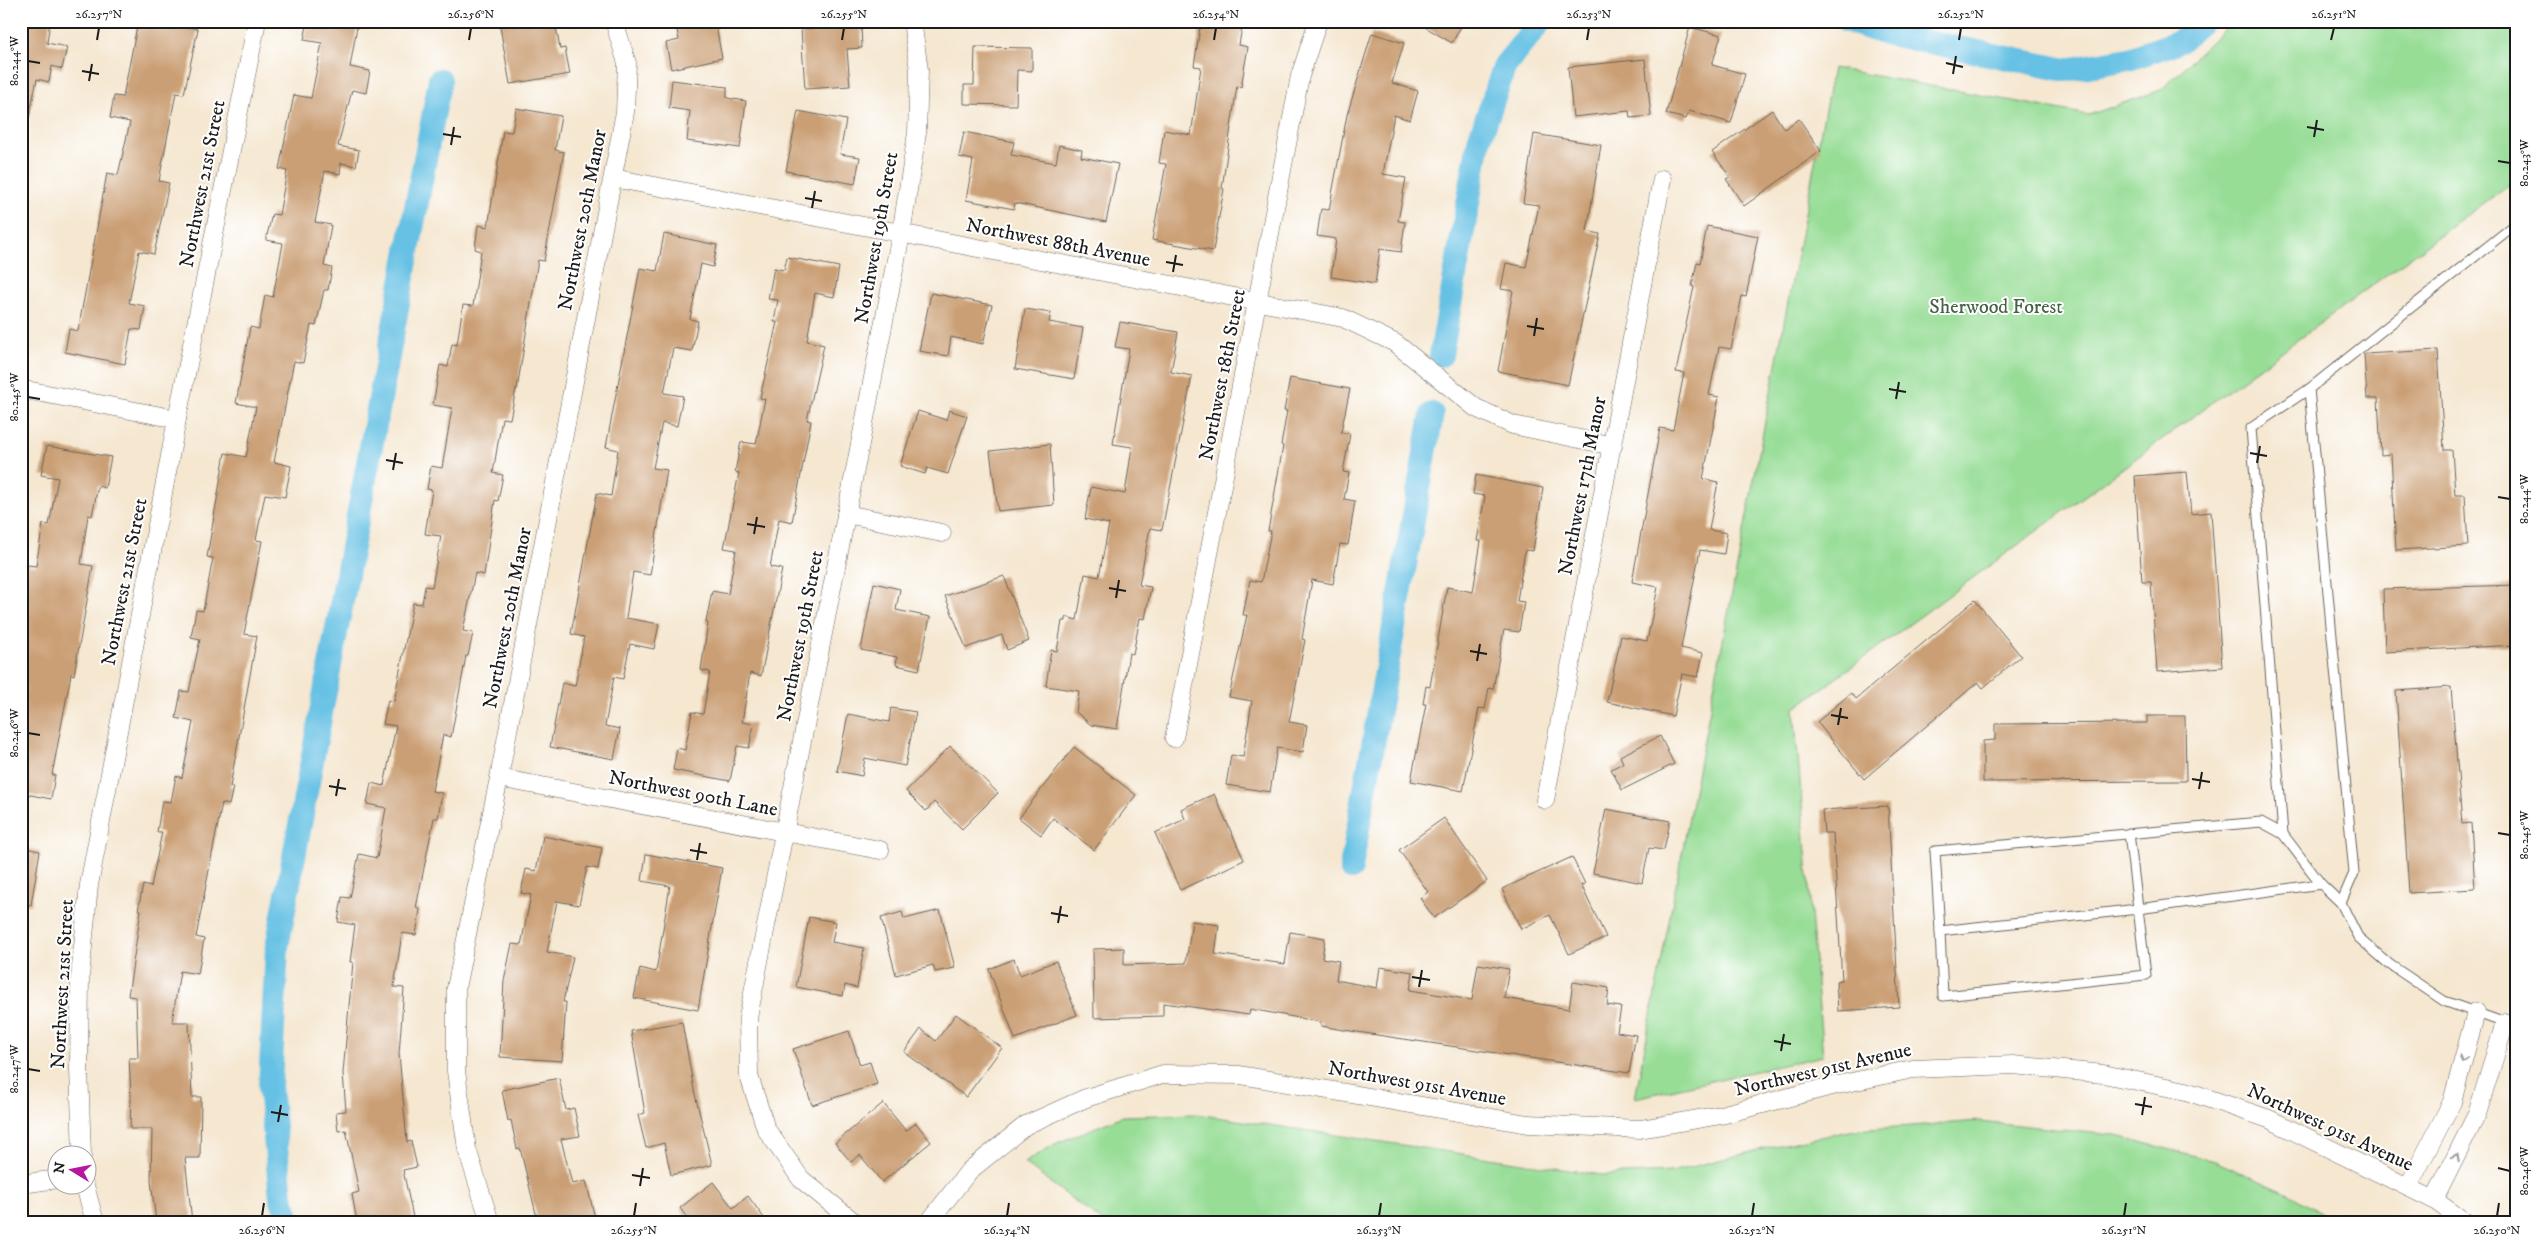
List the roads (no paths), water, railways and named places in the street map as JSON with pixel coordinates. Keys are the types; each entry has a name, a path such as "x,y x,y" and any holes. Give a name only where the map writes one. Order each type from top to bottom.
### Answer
{"street":[{"name":"Northwest 21st Street","path":"82,1146 79,1068 80,977 90,885 177,419 257,21"},
{"name":"Northwest 20th Manor","path":"490,1222 467,1149 456,1071 456,988 499,778 625,112 626,63 614,21"},
{"name":"Northwest 19th Street","path":"854,1222 801,1178 766,1130 749,1076 748,1018 901,234 917,133 919,70 912,21"},
{"name":"Northwest 18th Street","path":"1174,738 1300,76 1318,21"},
{"name":"Northwest 88th Avenue","path":"613,178 1343,318 1394,343 1476,408 1513,425 1613,446"},
{"name":"Northwest 17th Manor","path":"1545,800 1662,179"},
{"path":"21,389 177,419"},
{"path":"846,514 942,533"},
{"name":"Northwest 90th Lane","path":"499,778 880,850"},
{"path":"2408,1187 2452,1102 2476,1012"},
{"path":"2434,1200 2477,1114 2511,1022"},
{"name":"Northwest 91st Avenue","path":"929,1222 969,1171 1026,1126 1086,1098 1164,1074 1240,1075 1528,1124 1640,1129 1721,1115 1828,1087 1913,1069 2013,1065 2103,1074 2186,1090 2268,1119 2434,1200 2465,1222"},
{"path":"21,1184 48,1180"},
{"path":"88,1196 95,1222"}],"lane":[{"path":"2283,834 2251,428 2309,389 2517,223"},
{"path":"2309,389 2354,873 2341,903"},
{"path":"2130,833 2146,975 1943,996 1935,851 2130,833 2261,822 2283,834 2321,884 2341,903 2358,938 2390,964 2444,1001 2511,1022"},
{"path":"1940,931 2138,909 2321,884"}],"waterway":[{"path":"1441,355 1479,141 1505,65 1541,21"},
{"path":"1848,21 1880,32 2066,70 2129,59 2180,41 2202,21"},
{"path":"290,1222 281,1197 270,1087 277,947 440,80"},
{"path":"1351,868 1432,414"}],"park label":[{"name":"Sherwood Forest","path":"1996,307"}]}
